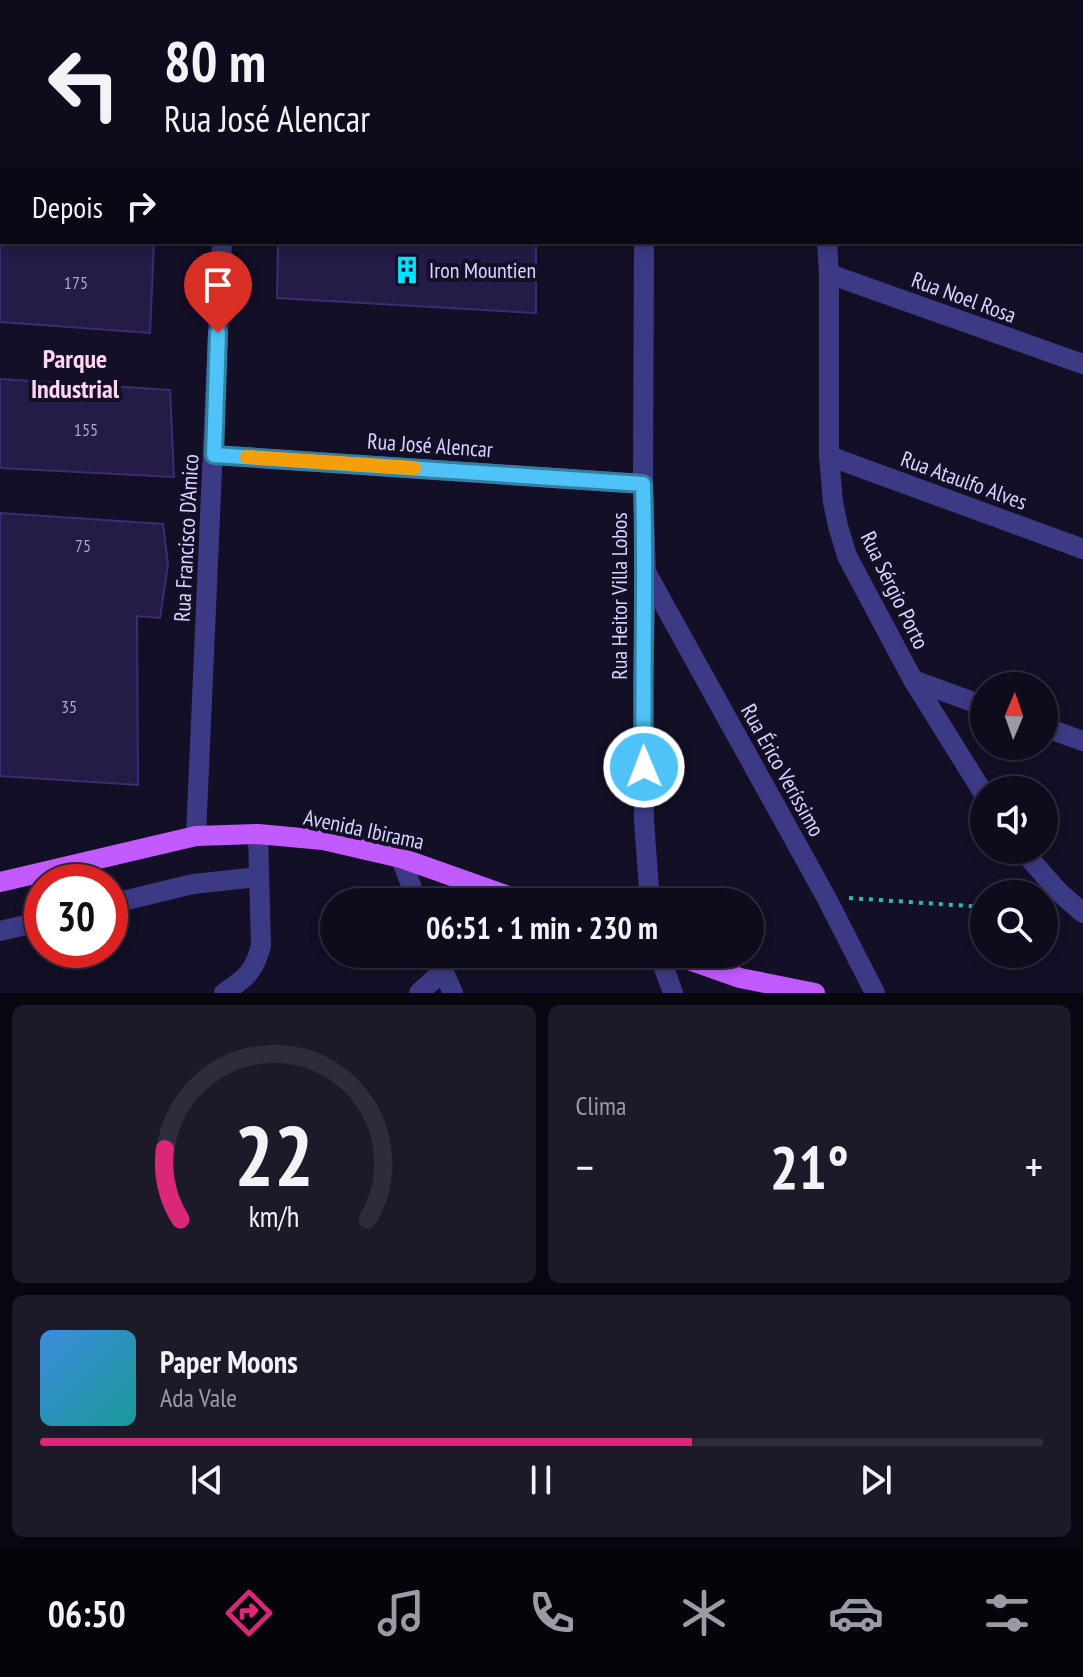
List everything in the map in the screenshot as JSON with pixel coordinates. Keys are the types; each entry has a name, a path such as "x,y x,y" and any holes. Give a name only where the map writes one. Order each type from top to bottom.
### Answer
{"main road":[{"name":"Avenida Ibirama","path":"0,882 196,836 258,834 323,840 401,858 486,888"},
{"path":"712,968 740,978 815,993"},
{"path":"740,978 767,993"}],"street":[{"name":"Rua Francisco D'Amico","path":"196,836 222,244"},
{"name":"Rua Heitor Villa Lobos","path":"644,244 644,821 649,888"},
{"name":"Rua Sérgio Porto","path":"827,244 829,456 833,502 847,556 913,680 973,776"},
{"name":"Rua Noel Rosa","path":"829,274 1083,364"},
{"name":"Rua José Alencar","path":"214,455 643,484"},
{"name":"Rua Ataulfo Alves","path":"829,456 1083,549"},
{"name":"Rua Érico Veríssimo","path":"646,571 826,897 875,993"},
{"path":"913,680 970,701"},
{"path":"1058,732 1083,741"},
{"path":"224,993 246,978 257,963 261,946 258,834"},
{"path":"401,858 412,888"},
{"path":"1034,864 1083,913"},
{"path":"128,900 193,884 259,877"},
{"path":"0,931 24,925"},
{"path":"419,993 436,968"},
{"path":"441,968 453,993"},
{"path":"664,968 673,993"}],"path":[{"path":"826,897 970,906"}],"building":[{"path":"0,244 154,244 150,333 0,322"},
{"name":"Iron Mountien","path":"278,244 536,244 536,313 277,298"},
{"path":"0,379 170,390 174,477 0,468"},
{"path":"0,513 163,524 168,565 160,618 137,616 138,785 0,776"}],"slow traffic":[{"path":"247,457 414,468"}],"place":[{"name":"Iron Mountien","path":"407,270"}],"district":[{"name":"Parque Industrial","path":"75,373"}],"route":[{"path":"218,333 214,455 643,484 646,571 644,767"}]}
